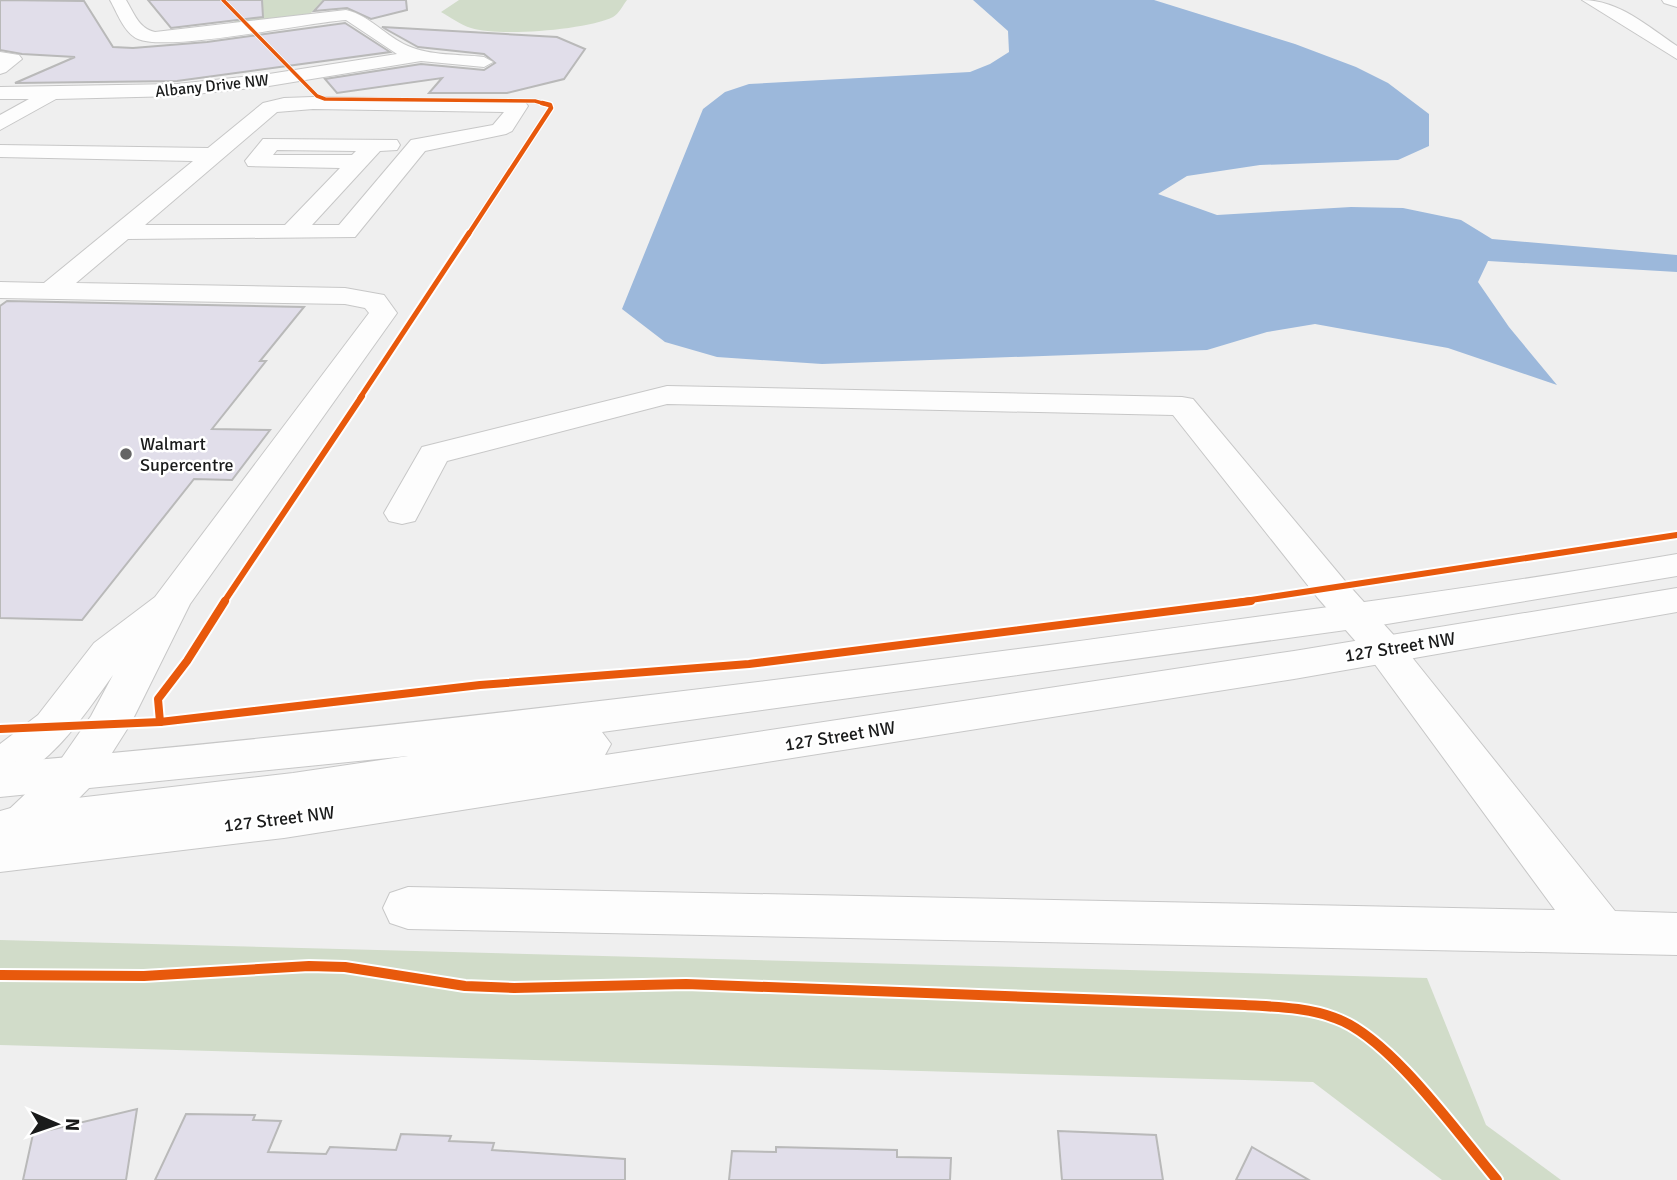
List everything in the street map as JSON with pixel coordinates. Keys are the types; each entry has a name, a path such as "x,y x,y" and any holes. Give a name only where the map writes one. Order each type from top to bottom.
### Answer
{"main road":[{"name":"Albany Drive NW","path":"118,0 139,32 146,36 346,15 357,19 397,48 421,56 484,62"},
{"path":"1590,0 1616,13 1677,54"},
{"path":"1670,0 1677,2"},
{"name":"Albany Drive NW","path":"0,93 135,93 219,87 421,56"},
{"path":"0,57 13,58 0,68"},
{"path":"0,124 53,93"},
{"path":"50,291 270,107 284,104 518,106 505,127 499,130 366,154 292,232"},
{"path":"0,110 25,110"},
{"path":"421,145 489,149"},
{"path":"122,232 346,232 421,145"},
{"path":"0,151 213,155"},
{"path":"194,232 211,216 237,210 312,210"},
{"path":"0,290 345,296 374,301 383,313 171,602 110,723 75,774 6,838"},
{"path":"402,513 434,454 667,395 1182,406 1358,619 1600,931"},
{"name":"127 Street NW","path":"0,780 309,752 636,713 1358,619 1677,565"},
{"name":"127 Street NW","path":"6,838 298,818 980,715 1358,619 1677,600"},
{"path":"0,768 53,726 108,652 171,602"},
{"path":"6,838 293,790 691,729 990,667"},
{"path":"408,908 1677,934"}],"green space":[{"path":"212,0 323,0 309,15 237,24"},
{"path":"459,0 627,0 615,16 600,22 564,29 501,32 471,28 441,12"},
{"path":"0,940 1427,978 1486,1125 1561,1180 1442,1180 1313,1082 0,1045"}],"water":[{"path":"973,0 1154,0 1295,44 1356,67 1388,83 1429,114 1429,146 1398,160 1260,165 1187,176 1158,194 1217,215 1351,207 1403,208 1461,220 1492,239 1677,255 1677,272 1488,261 1478,282 1509,327 1557,385 1448,348 1315,324 1267,332 1207,350 822,364 717,357 665,342 622,309 703,109 725,92 749,84 970,72 990,64 1009,52 1008,31"}],"building":[{"path":"0,0 84,1 113,47 207,42 345,23 390,52 177,81 15,83 75,57 0,50"},
{"path":"148,0 262,0 263,17 171,28"},
{"path":"324,0 406,0 407,10 371,19 347,8 314,11"},
{"path":"382,27 557,37 585,49 564,79 507,93 429,93 442,78 337,93 325,79 421,64 484,70 495,63 484,54 418,47"},
{"name":"Walmart Supercentre","path":"7,301 304,307 260,361 266,361 212,429 270,430 232,480 194,479 82,620 0,618 0,306"},
{"path":"137,1109 126,1180 23,1180 33,1134"},
{"path":"186,1114 255,1115 253,1120 281,1121 268,1152 326,1154 330,1147 396,1150 401,1134 451,1136 449,1141 494,1143 492,1150 625,1159 625,1180 155,1180"},
{"path":"1058,1131 1156,1135 1163,1180 1062,1180"},
{"path":"776,1147 897,1150 897,1157 951,1158 950,1180 729,1180 732,1151 776,1152"},
{"path":"1252,1147 1309,1180 1236,1180"}],"cycle path":[{"path":"160,722 158,699 187,661 248,564 284,514 551,108 550,105 535,101 325,99 317,96 223,0"},
{"path":"0,729 160,722 480,685 749,664 1289,596 1677,535"},
{"path":"0,975 144,976 309,966 345,967 465,986 514,988 686,984 1245,1005 1308,1010 1337,1018 1386,1050 1497,1180"}],"place":[{"name":"Walmart Supercentre","path":"126,454"}]}
